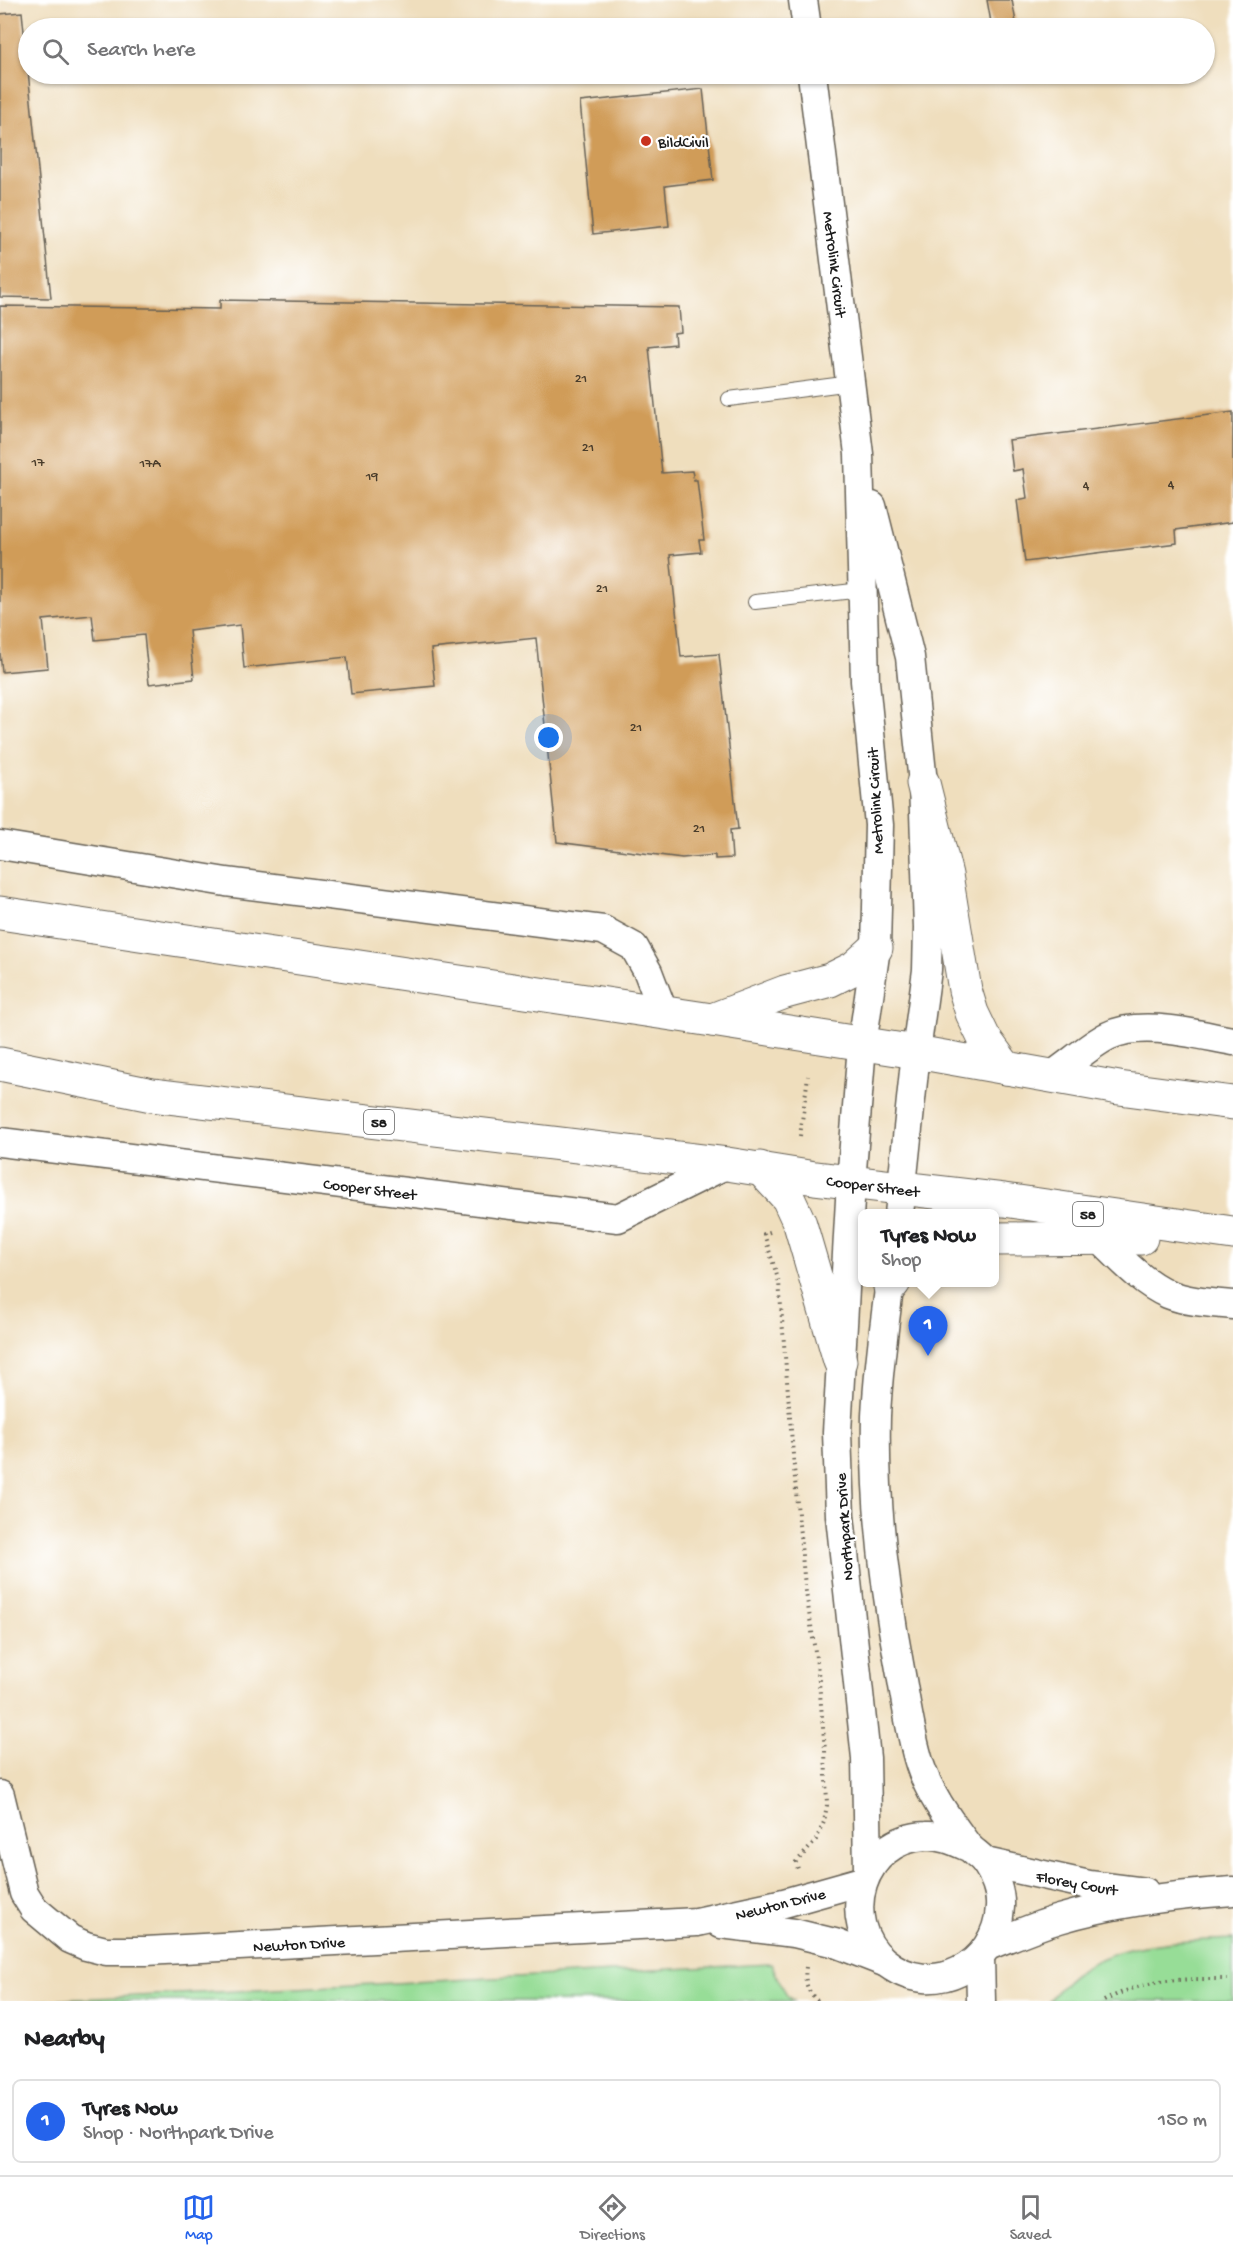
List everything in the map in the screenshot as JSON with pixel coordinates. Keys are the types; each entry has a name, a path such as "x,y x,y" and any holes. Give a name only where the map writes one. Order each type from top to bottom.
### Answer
{"main road":[{"path":"922,783 946,875 968,1002 984,1038 1006,1068"},
{"path":"0,913 712,1020 1051,1076 1233,1103"},
{"path":"712,1020 784,992 830,980 854,968 876,948"},
{"name":"Cooper Street","path":"0,1064 152,1095 760,1168 851,1182 901,1201 979,1209"},
{"path":"760,1168 788,1198 800,1224 840,1361"},
{"name":"Cooper Street","path":"999,1211 1233,1235"},
{"path":"999,1239 1233,1235"}],"street":[{"path":"803,0 806,18"},
{"name":"Metrolink Circuit","path":"813,84 859,454 865,681 879,825 876,948 862,1045 851,1182"},
{"name":"Metrolink Circuit","path":"859,454 910,657 922,783 927,960 916,1052"},
{"path":"0,845 226,882 603,930 634,947 648,972 664,1014"},
{"path":"1051,1076 1109,1035 1133,1030 1160,1030 1233,1041"},
{"path":"901,1201 916,1052"},
{"name":"Cooper Street","path":"0,1142 618,1218 727,1164"},
{"name":"Northpark Drive","path":"851,1182 837,1431 840,1516 866,1758 865,1876"},
{"path":"1099,1238 1149,1283 1169,1294 1233,1305"},
{"path":"891,1287 880,1358 876,1417 876,1476 883,1570 915,1749 925,1778 939,1806 996,1881 1000,1903 998,1924 985,1951 981,2001"},
{"name":"Newton Drive","path":"0,1795 24,1893 34,1908 70,1939 106,1951 146,1951 696,1922 794,1933 835,1943 893,1967"},
{"path":"922,2001 893,1967 869,1945 860,1925 858,1903 865,1876 883,1853 903,1840 926,1836 949,1838 978,1855"},
{"name":"Florey Court","path":"978,1855 1089,1885 1171,1896"},
{"name":"Newton Drive","path":"696,1922 794,1900 865,1876"},
{"name":"Florey Court","path":"985,1951 1058,1919 1171,1896 1233,1891"},
{"path":"893,1967 922,1978 943,1977 963,1969 985,1951"}],"lane":[{"path":"729,399 851,383"},
{"path":"755,602 862,590"}],"path":[{"path":"800,1136 808,1076"},
{"path":"772,1232 764,1234 779,1282 797,1504 805,1586 818,1671 825,1759 826,1813 815,1842 796,1862 799,1873"},
{"path":"806,1964 808,1990 818,2001"},
{"path":"1104,2001 1130,1988 1150,1983 1173,1979 1227,1979"}],"green space":[{"path":"1233,1939 1233,2001 1049,2001 1067,1981 1087,1966 1109,1955 1157,1944"},
{"path":"771,1964 787,1996 794,2001 39,2001"}],"building":[{"path":"987,0 1012,0 1015,18 990,18"},
{"path":"22,12 23,18 18,18 18,84 29,84 51,298 0,297 0,14"},
{"name":"BildCivil","path":"703,89 713,180 665,186 669,226 593,234 580,102"},
{"path":"220,300 679,307 681,332 674,333 675,344 649,347 662,473 692,471 694,480 697,480 704,540 699,540 701,552 670,555 681,657 719,654 738,829 730,830 732,858 715,859 715,855 682,858 557,842 536,638 431,649 435,686 351,694 347,657 244,668 240,625 189,631 194,679 149,684 144,635 95,640 92,615 43,620 48,668 2,672 0,653 0,306 220,309"},
{"path":"1233,412 1233,522 1176,530 1177,543 1025,562 1017,500 1027,498 1023,469 1013,471 1009,440"}],"place":[{"name":"BildCivil","path":"646,141"},
{"name":"Tyres Now","path":"928,1356"}]}
